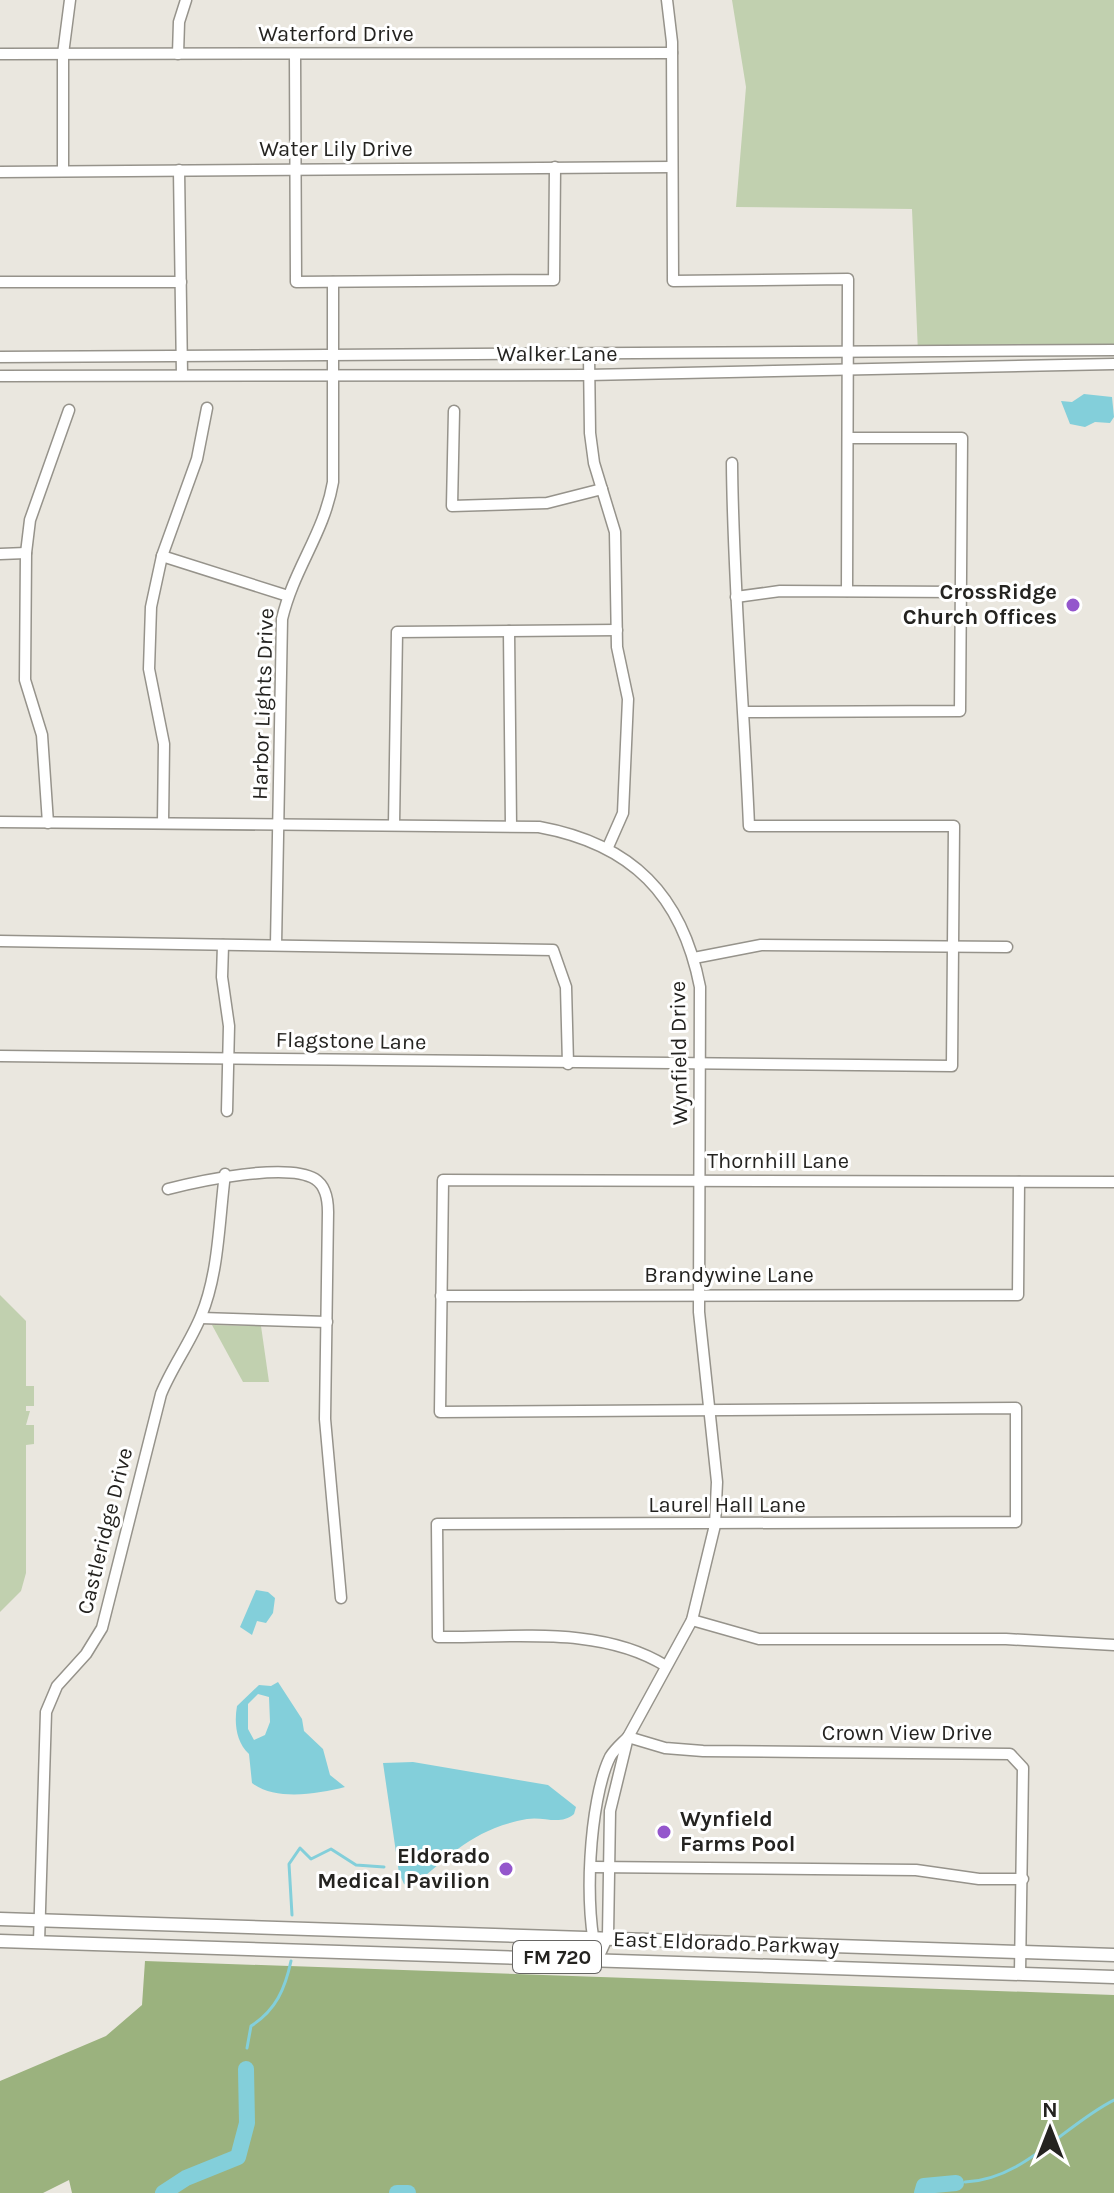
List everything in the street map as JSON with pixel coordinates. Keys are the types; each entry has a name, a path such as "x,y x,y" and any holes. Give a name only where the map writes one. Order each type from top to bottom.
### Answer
{"main road":[{"name":"East Eldorado Parkway","path":"0,1919 608,1936 1114,1955"},
{"name":"East Eldorado Parkway","path":"0,1941 1114,1977"}],"street":[{"path":"63,171 63,54 70,0"},
{"path":"178,54 179,22 186,0"},
{"path":"667,0 672,53 673,281 848,279 847,591"},
{"name":"Waterford Drive","path":"0,54 672,53"},
{"path":"295,55 296,282 554,280 555,167"},
{"name":"Water Lily Drive","path":"0,172 672,167"},
{"path":"179,170 182,372"},
{"path":"0,282 181,282"},
{"name":"Harbor Lights Drive","path":"276,945 282,619 288,596 327,514 334,455 333,282"},
{"path":"849,361 918,353 1114,350"},
{"path":"1033,353 1033,367"},
{"name":"Walker Lane","path":"0,376 93,375 120,370 251,375 396,360 415,355 647,360 669,355 1033,367 1114,364"},
{"name":"Walker Lane","path":"3,359 182,356 588,375 768,371 849,361"},
{"path":"589,359 590,433 615,532 617,647 628,699 623,813 608,847"},
{"path":"163,823 164,744 149,669 151,607 162,556 197,459 207,408"},
{"path":"48,823 42,735 25,680 26,553 30,520 69,410"},
{"path":"454,411 452,506 547,503 602,489"},
{"path":"744,712 960,711 962,438 848,438"},
{"path":"732,463 749,826 954,826 953,946"},
{"path":"0,554 26,553"},
{"path":"162,556 288,596"},
{"path":"736,597 780,591 960,592"},
{"path":"394,825 397,632 617,630"},
{"path":"509,631 511,826"},
{"name":"Wynfield Drive","path":"0,822 511,826 571,833 608,847 657,890 680,922 694,958 700,987 700,1295 717,1482 715,1525 692,1620 628,1737 610,1811 608,1936 598,1958"},
{"path":"0,941 553,950 566,987 568,1064"},
{"path":"223,945 222,977 229,1059 227,1111"},
{"path":"694,958 761,945 1007,947"},
{"name":"Flagstone Lane","path":"0,1056 952,1066 953,946"},
{"path":"168,1189 225,1174 304,1176 323,1187 328,1212 327,1465 341,1598"},
{"name":"Castleridge Drive","path":"39,1942 46,1712 57,1686 86,1654 102,1628 161,1394 172,1367 201,1318 212,1277 225,1174"},
{"name":"Thornhill Lane","path":"441,1296 443,1180 1114,1182"},
{"name":"Brandywine Lane","path":"441,1296 1018,1295 1019,1182"},
{"path":"441,1296 440,1412 708,1408"},
{"path":"201,1318 327,1322"},
{"name":"Laurel Hall Lane","path":"666,1666 646,1654 600,1641 438,1637 437,1524 1016,1522 1016,1408 708,1408"},
{"path":"692,1620 759,1639 1006,1639 1114,1645"},
{"name":"Wynfield Drive","path":"598,1958 591,1936 596,1806 612,1753 628,1737"},
{"name":"Crown View Drive","path":"628,1737 665,1748 703,1751 1010,1754 1023,1768 1020,1973"},
{"path":"592,1867 916,1870 979,1879 1023,1879"}],"green space":[{"path":"732,0 1114,0 1114,349 918,353 912,209 736,207 746,87"},
{"path":"0,1295 26,1321 26,1386 34,1386 34,1406 26,1406 26,1411 30,1411 26,1425 34,1425 34,1444 26,1445 26,1573 21,1591 0,1612"},
{"path":"212,1325 261,1326 269,1382 243,1382"},
{"path":"145,1961 1114,1995 1114,2193 72,2193 69,2180 43,2193 0,2193 0,2081 106,2036 142,2005"}],"water":[{"path":"1084,394 1112,397 1114,417 1110,423 1095,422 1085,427 1070,424 1061,401 1072,402"},
{"path":"256,1590 268,1592 275,1598 273,1613 266,1623 257,1621 252,1635 240,1627"},
{"path":"278,1682 302,1719 304,1731 323,1749 330,1775 345,1787 310,1794 285,1794 262,1789 252,1783 249,1754 237,1732 237,1706 259,1685 271,1686","holes":["258,1694 269,1697 270,1722 265,1735 254,1740 248,1729 248,1704"]},
{"path":"413,1762 548,1785 576,1807 574,1814 557,1820 527,1819 491,1829 464,1845 411,1887 404,1884 399,1873 383,1763"}],"waterway":[{"path":"292,1915 289,1864 300,1848 311,1859 331,1849 356,1865 384,1867"},
{"path":"247,2048 251,2026 267,2013 278,1998 291,1961"},
{"path":"163,2193 186,2178 238,2157 247,2123 246,2069"},
{"path":"965,2182 1006,2172 1114,2100"},
{"path":"922,2193 924,2186 956,2183"},
{"path":"397,2193 408,2193"}],"place":[{"name":"CrossRidge Church Offices","path":"1073,605"},
{"name":"Wynfield Farms Pool","path":"664,1832"},
{"name":"Eldorado Medical Pavilion","path":"506,1869"}]}
